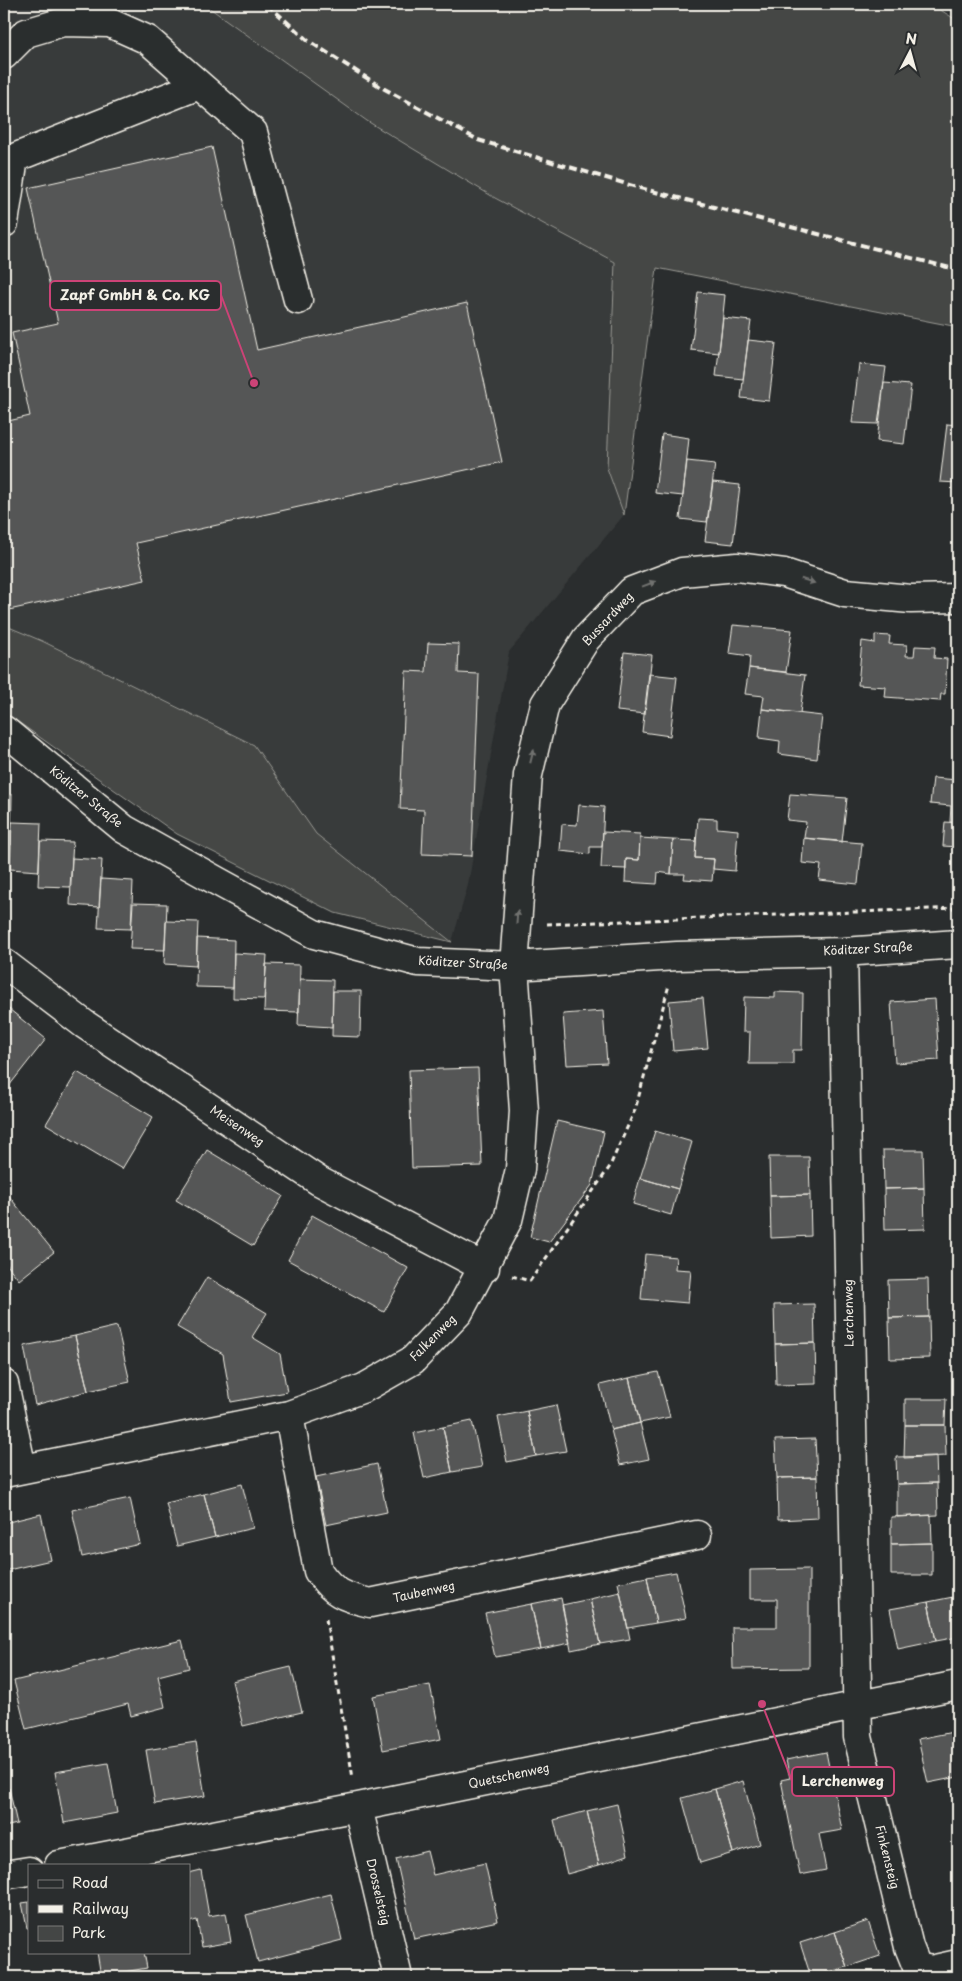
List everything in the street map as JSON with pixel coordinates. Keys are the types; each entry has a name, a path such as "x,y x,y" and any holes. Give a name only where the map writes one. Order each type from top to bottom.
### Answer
{"street":[{"path":"4,55 26,33 63,22 110,24 148,40 253,132 298,300"},
{"path":"4,223 14,158 199,85"},
{"name":"Bussardweg","path":"514,966 528,775 545,704 586,638 632,591 682,572 737,567 784,573 845,593 910,599 958,598"},
{"name":"Köditzer Straße","path":"4,730 124,829 314,934 418,962 514,966 677,956 843,952 958,944"},
{"name":"Lerchenweg","path":"843,952 853,1582 859,1705"},
{"name":"Meisenweg","path":"4,963 84,1024 319,1181 485,1268"},
{"name":"Falkenweg","path":"13,1471 289,1415 364,1388 414,1360 459,1312 485,1268 508,1220 520,1169 524,1111 514,966"},
{"path":"4,1384 13,1471"},
{"path":"289,1415 318,1571 329,1587"},
{"name":"Taubenweg","path":"329,1587 347,1598 370,1603 697,1535"},
{"name":"Quetschenweg","path":"64,1864 358,1807 958,1684"},
{"name":"Finkensteig","path":"859,1705 858,1737 909,1947 917,1967 932,1970 958,1964"},
{"name":"Drosselsteig","path":"358,1807 398,1977"},
{"path":"4,1876 28,1871"}],"path":[{"path":"545,924 958,908"},
{"path":"485,1268 530,1281 609,1168 635,1110 677,956"},
{"path":"329,1587 324,1607 358,1807"}],"shaded area":[{"path":"4,4 204,4 367,121 495,198 615,262 607,468 624,515 509,652 468,885 452,942 316,834 254,745 42,641 4,625"}],"green space":[{"path":"204,4 931,4 958,21 958,327 657,268 624,515 607,468 615,262 495,198 367,121"},
{"path":"4,625 42,641 254,745 316,834 452,942 335,913 177,834 4,712"}],"building":[{"path":"212,147 257,350 467,303 502,462 136,543 145,580 9,610 4,587 4,422 30,416 12,333 58,323 28,188"},
{"path":"698,292 725,295 719,353 691,350"},
{"path":"723,318 751,321 743,379 716,376"},
{"path":"748,340 776,343 769,401 741,398"},
{"path":"859,364 886,367 878,424 852,423"},
{"path":"884,383 911,385 904,444 877,441"},
{"path":"947,424 958,425 958,483 940,482"},
{"path":"662,434 689,438 683,496 655,493"},
{"path":"687,461 715,464 707,522 680,519"},
{"path":"713,482 740,485 733,544 705,541"},
{"path":"733,625 792,630 786,672 749,668 750,656 729,653"},
{"path":"875,635 890,636 889,644 907,645 906,656 914,656 915,646 935,647 934,658 947,659 945,694 941,694 940,701 885,697 886,687 858,685 862,641 875,643"},
{"path":"428,643 459,644 458,673 479,674 472,856 422,854 424,810 400,809 406,671 426,672"},
{"path":"624,652 652,655 645,714 617,711"},
{"path":"749,668 805,675 800,713 762,709 764,696 745,694"},
{"path":"649,674 677,677 670,736 642,732"},
{"path":"762,709 822,716 817,759 779,754 780,741 759,738"},
{"path":"933,778 958,780 958,823 950,822 951,806 930,804"},
{"path":"790,794 847,798 842,842 804,838 806,822 787,820"},
{"path":"4,795 12,795 11,845 4,844"},
{"path":"579,805 604,807 602,847 590,847 590,854 560,851 562,824 577,825"},
{"path":"698,818 717,819 717,828 738,830 735,871 713,869 714,859 695,858"},
{"path":"12,822 41,823 39,871 10,869"},
{"path":"945,822 958,823 958,847 943,846"},
{"path":"603,832 640,834 639,860 626,859 626,869 601,868"},
{"path":"640,838 673,840 671,874 658,872 657,884 625,882 626,859 639,860"},
{"path":"804,838 862,843 858,884 819,880 821,865 802,863"},
{"path":"673,840 696,841 695,858 714,859 712,881 684,879 685,874 671,874"},
{"path":"40,841 73,842 70,887 38,886"},
{"path":"72,858 102,860 99,907 70,905"},
{"path":"101,879 133,881 131,929 98,928"},
{"path":"133,903 167,904 165,950 130,949"},
{"path":"166,921 198,922 196,966 164,964"},
{"path":"197,938 234,940 233,988 196,987"},
{"path":"234,953 267,955 264,999 233,998"},
{"path":"266,964 300,965 299,1012 264,1011"},
{"path":"300,979 333,980 332,1027 298,1025"},
{"path":"333,991 361,991 360,1037 332,1036"},
{"path":"775,992 803,993 802,1050 793,1050 793,1064 749,1064 750,1032 743,1032 744,997 775,998"},
{"path":"703,998 708,1048 673,1051 669,1001"},
{"path":"935,999 939,1060 895,1063 891,1002"},
{"path":"4,1005 46,1039 9,1086 4,1082"},
{"path":"603,1011 607,1063 567,1065 563,1014"},
{"path":"478,1068 482,1166 412,1168 409,1070"},
{"path":"77,1072 153,1117 122,1169 46,1124"},
{"path":"557,1121 604,1132 592,1185 549,1242 530,1237"},
{"path":"655,1131 692,1142 678,1189 640,1178"},
{"path":"207,1150 283,1196 253,1246 176,1200"},
{"path":"883,1150 923,1150 924,1188 884,1189"},
{"path":"769,1157 809,1157 810,1195 770,1196"},
{"path":"640,1178 678,1189 671,1215 633,1204"},
{"path":"924,1188 925,1229 885,1230 884,1189"},
{"path":"4,1190 54,1252 19,1280 4,1261"},
{"path":"810,1195 811,1236 771,1238 770,1196"},
{"path":"312,1215 408,1268 384,1312 288,1260"},
{"path":"645,1254 676,1257 675,1269 691,1270 688,1303 641,1299"},
{"path":"207,1277 267,1313 252,1337 280,1354 287,1392 231,1402 223,1354 177,1327"},
{"path":"928,1279 929,1317 889,1318 888,1280"},
{"path":"814,1304 815,1343 775,1344 774,1305"},
{"path":"929,1317 930,1358 890,1359 889,1318"},
{"path":"117,1326 130,1382 88,1391 75,1336"},
{"path":"75,1336 88,1391 35,1405 24,1346"},
{"path":"815,1343 816,1384 776,1385 775,1344"},
{"path":"658,1372 670,1417 640,1423 629,1378"},
{"path":"629,1378 640,1423 611,1430 600,1385"},
{"path":"905,1399 946,1399 945,1425 905,1425"},
{"path":"556,1405 566,1451 536,1456 527,1411"},
{"path":"527,1411 536,1456 507,1462 498,1417"},
{"path":"472,1421 482,1467 452,1472 443,1427"},
{"path":"640,1423 649,1459 620,1465 611,1430"},
{"path":"905,1425 945,1425 946,1456 904,1458"},
{"path":"443,1427 452,1472 424,1478 414,1433"},
{"path":"815,1439 817,1477 777,1478 775,1440"},
{"path":"936,1456 937,1483 897,1484 896,1457"},
{"path":"377,1464 387,1512 326,1525 316,1477"},
{"path":"817,1477 818,1518 778,1520 777,1478"},
{"path":"937,1483 938,1515 897,1517 897,1484"},
{"path":"242,1484 253,1528 215,1537 204,1494"},
{"path":"204,1494 215,1537 177,1546 166,1503"},
{"path":"130,1498 140,1544 82,1557 72,1510"},
{"path":"41,1514 51,1560 4,1571 4,1523"},
{"path":"931,1515 932,1543 891,1544 891,1517"},
{"path":"932,1543 932,1575 891,1575 891,1544"},
{"path":"809,1569 809,1668 733,1669 732,1627 777,1627 777,1599 750,1599 750,1570"},
{"path":"676,1572 686,1618 656,1623 647,1577"},
{"path":"647,1577 656,1623 628,1628 618,1583"},
{"path":"620,1592 630,1639 600,1644 590,1599"},
{"path":"958,1596 958,1637 936,1641 928,1602"},
{"path":"561,1598 570,1643 541,1649 531,1604"},
{"path":"590,1599 600,1644 571,1650 562,1605"},
{"path":"928,1602 936,1641 898,1649 890,1609"},
{"path":"531,1604 541,1649 495,1657 485,1613"},
{"path":"182,1640 189,1668 158,1676 165,1707 131,1716 128,1704 26,1729 14,1681"},
{"path":"291,1667 302,1712 243,1726 232,1681"},
{"path":"430,1685 441,1739 383,1750 373,1696"},
{"path":"958,1731 958,1777 928,1783 918,1739"},
{"path":"196,1742 205,1796 155,1804 146,1750"},
{"path":"826,1752 842,1830 819,1834 826,1870 800,1875 781,1780 790,1778 786,1760"},
{"path":"108,1763 117,1813 64,1823 55,1772"},
{"path":"743,1781 760,1844 733,1853 715,1789"},
{"path":"9,1788 17,1824 4,1827 4,1789"},
{"path":"715,1789 733,1853 700,1863 682,1798"},
{"path":"617,1804 628,1855 599,1865 587,1811"},
{"path":"587,1811 599,1865 567,1874 554,1820"},
{"path":"427,1851 433,1875 485,1863 498,1921 414,1939 396,1859"},
{"path":"201,1870 209,1916 226,1913 231,1942 202,1947 197,1920 190,1922 190,1873"},
{"path":"331,1894 342,1940 258,1962 246,1915"},
{"path":"28,1902 28,1928 27,1928 22,1903"},
{"path":"868,1921 880,1956 847,1967 835,1932"},
{"path":"835,1932 847,1967 811,1977 800,1943"},
{"path":"97,1954 144,1954 147,1968 101,1976"}],"railway":[{"path":"267,4 307,40 381,87 478,140 640,188 958,270"}],"place":[{"name":"Zapf GmbH & Co. KG","path":"254,383"},
{"name":"Lerchenweg","path":"762,1704"}]}
